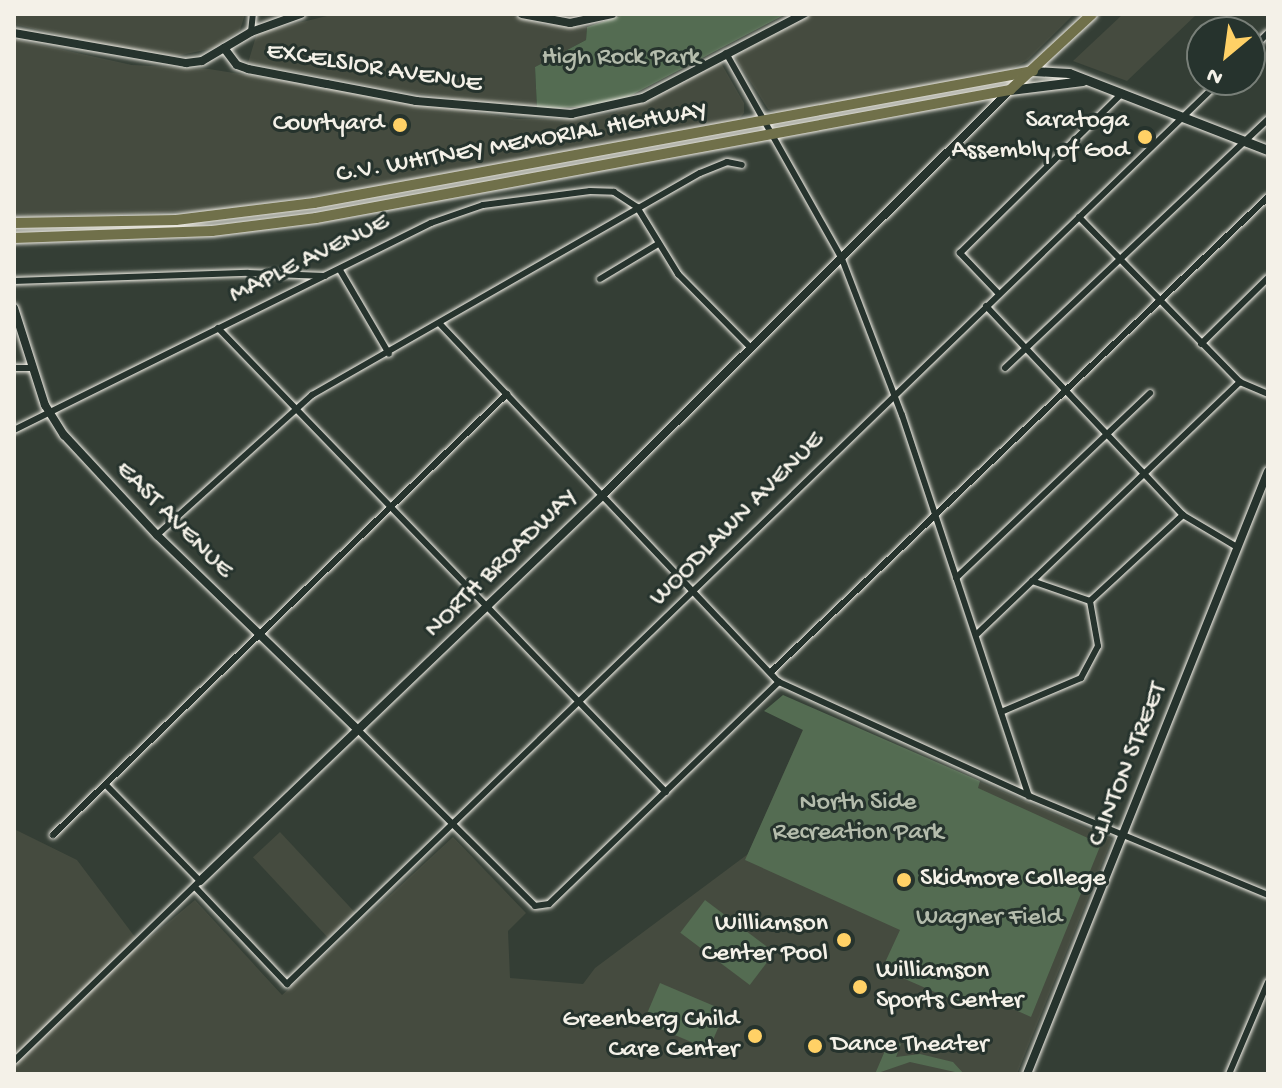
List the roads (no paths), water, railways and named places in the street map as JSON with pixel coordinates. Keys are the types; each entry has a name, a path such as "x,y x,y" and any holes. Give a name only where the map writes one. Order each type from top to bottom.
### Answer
{"highway":[{"path":"1010,90 1092,14"},
{"name":"C.V. WHITNEY MEMORIAL HIGHWAY","path":"14,223 176,220 314,203 764,124 1033,71"},
{"name":"C.V. WHITNEY MEMORIAL HIGHWAY","path":"14,238 212,231 316,218 772,137 1010,90"}],"main road":[{"path":"1033,71 1069,73 1268,150"},
{"path":"1010,90 1086,81"}],"street":[{"path":"251,32 253,14"},
{"path":"14,33 166,62 202,61 251,32 301,14"},
{"path":"522,14 570,23 612,14"},
{"path":"804,14 726,53 842,259 894,394 1029,796"},
{"name":"EXCELSIOR AVENUE","path":"224,48 237,65 248,69 416,101 550,114 617,107 726,53"},
{"name":"NORTH BROADWAY","path":"14,1061 356,728 602,496 1010,90"},
{"path":"999,294 960,253 1121,94"},
{"name":"WOODLAWN AVENUE","path":"198,884 281,983 287,984 1205,96"},
{"path":"1005,368 1242,139 1268,119"},
{"path":"157,535 293,407 389,354 637,207 718,164 742,165"},
{"name":"MAPLE AVENUE","path":"14,430 431,223 483,205 603,191 626,197 637,207"},
{"path":"771,672 1268,197"},
{"path":"637,207 678,274 751,348"},
{"path":"1079,217 1240,382 1268,394"},
{"path":"600,279 658,244"},
{"path":"340,270 389,354"},
{"path":"14,281 248,273 328,276"},
{"path":"1201,344 1268,278"},
{"path":"986,306 1183,515 1237,547"},
{"name":"EAST AVENUE","path":"14,308 31,368 48,412 85,460 157,535 356,728"},
{"path":"440,324 779,682 1029,796 1268,895"},
{"path":"218,328 666,792"},
{"path":"14,368 31,368"},
{"path":"976,635 1240,382"},
{"path":"956,578 1150,393"},
{"path":"53,835 507,394"},
{"name":"CLINTON STREET","path":"1028,1074 1268,471"},
{"path":"1090,601 1183,515"},
{"path":"1032,581 1090,601"},
{"path":"1001,712 1081,678 1098,646 1090,601"},
{"path":"356,728 535,906 549,904 779,682"},
{"path":"106,785 198,884"},
{"path":"1229,1074 1268,982"}],"place":[{"name":"Courtyard","path":"400,125"},
{"name":"Saratoga Assembly of God","path":"1145,137"},
{"name":"Skidmore College","path":"904,880"},
{"name":"Williamson Center Pool","path":"844,940"},
{"name":"Williamson Sports Center","path":"860,987"},
{"name":"Greenberg Child Care Center","path":"755,1036"},
{"name":"Dance Theater","path":"815,1046"}],"park label":[{"name":"High Rock Park","path":"621,59"},
{"name":"North Side Recreation Park","path":"858,819"},
{"name":"Wagner Field","path":"989,919"}]}
